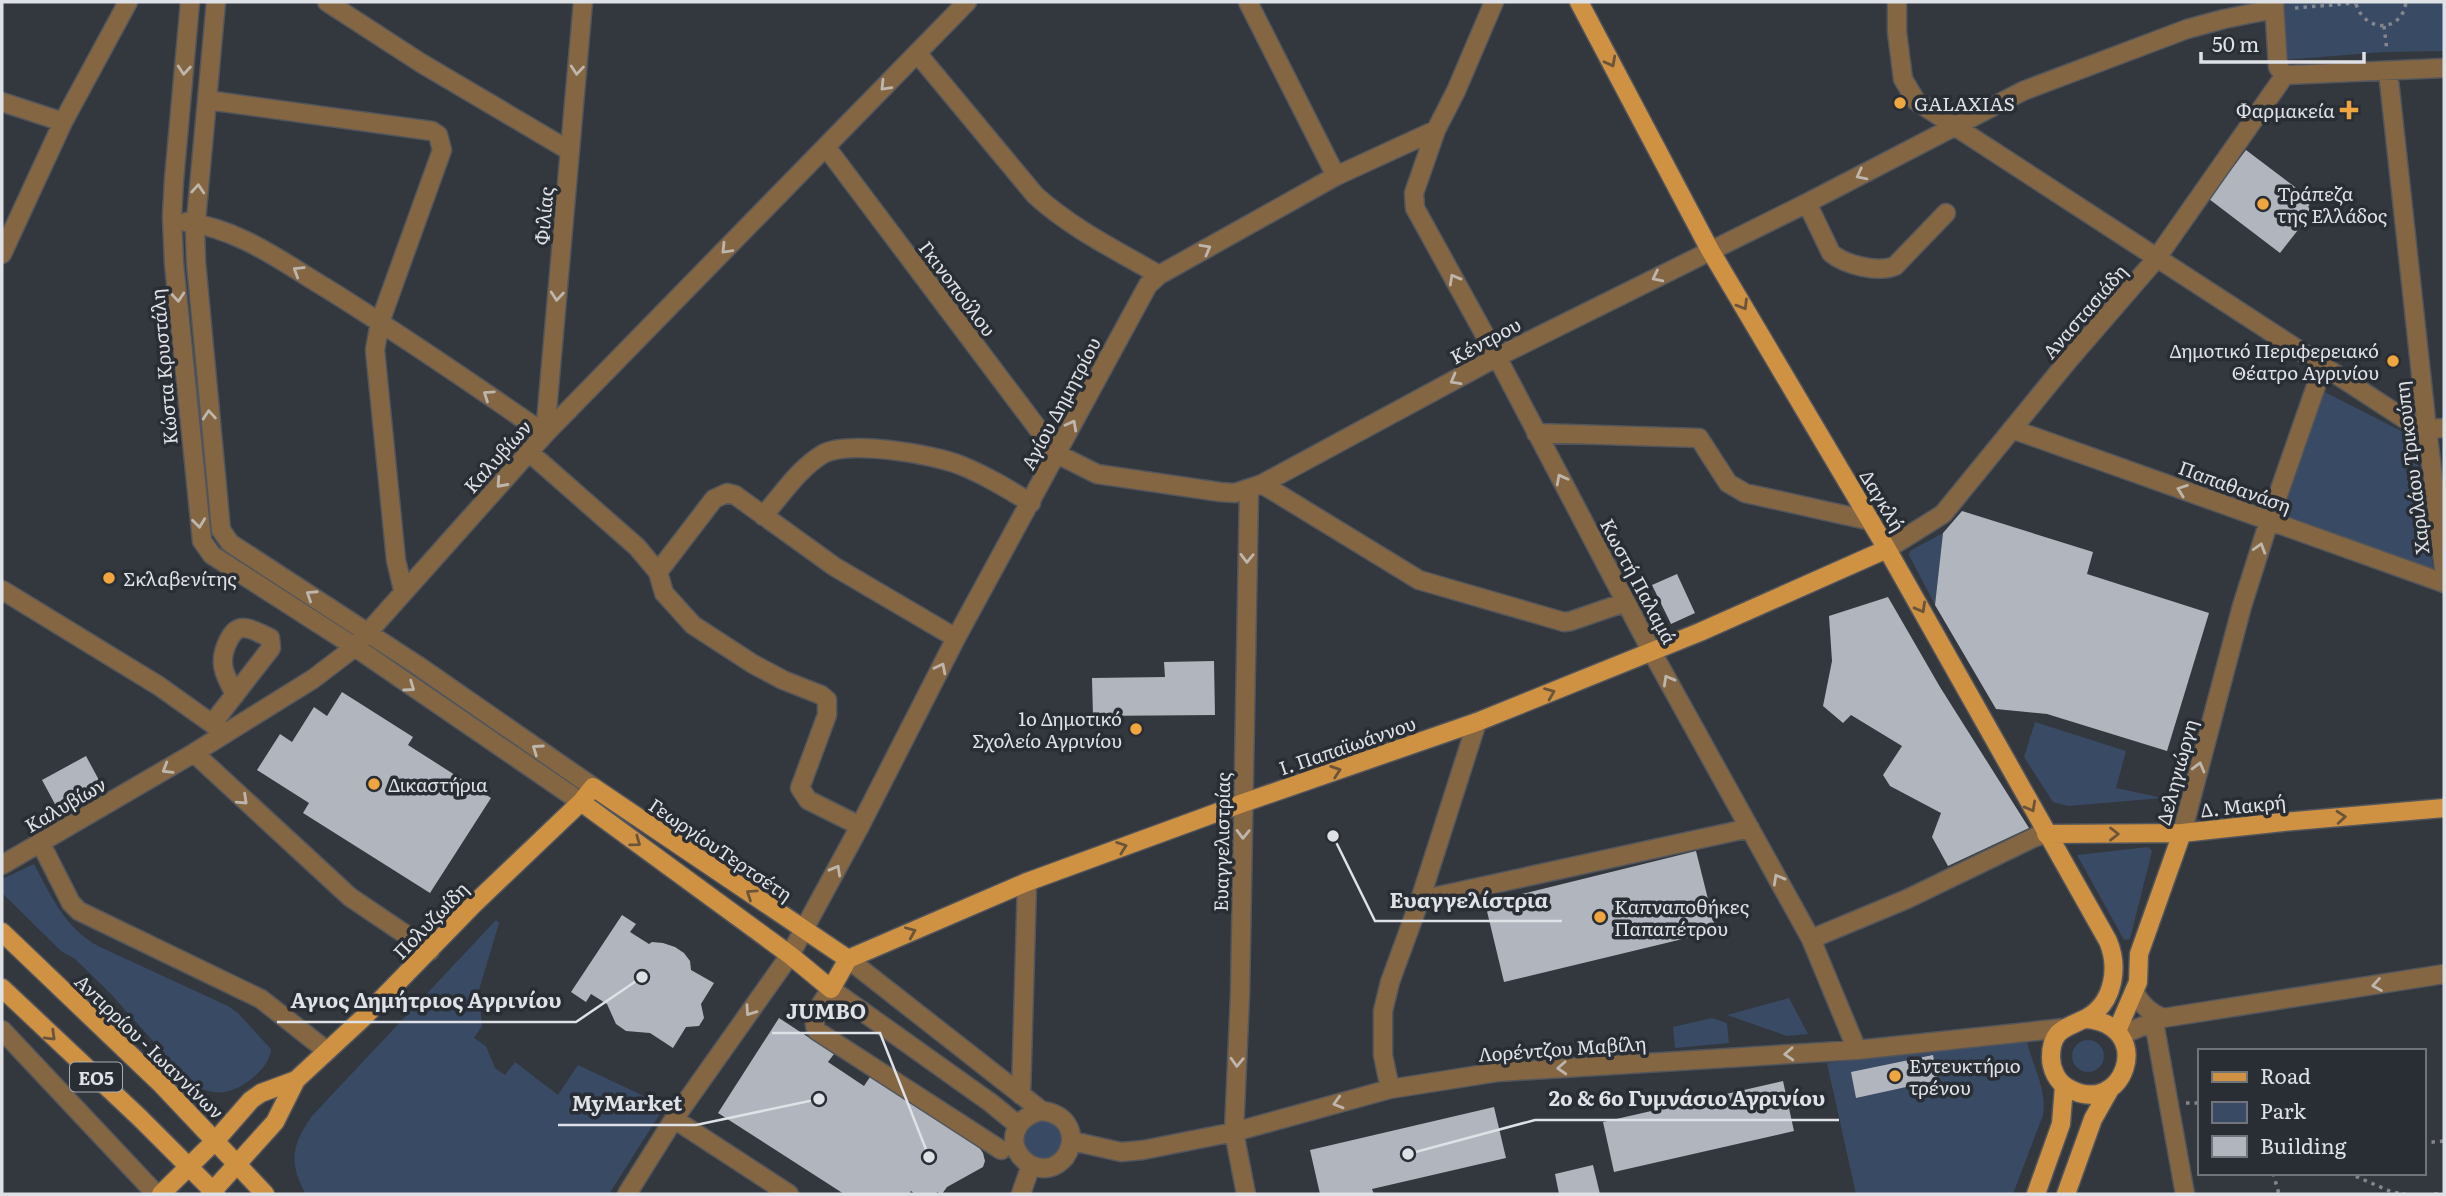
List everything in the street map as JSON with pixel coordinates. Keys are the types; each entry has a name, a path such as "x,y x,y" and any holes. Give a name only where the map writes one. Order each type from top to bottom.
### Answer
{"main road":[{"name":"Δαγκλή","path":"1579,2 1710,250 1887,549 2108,941 2114,964 2113,977 2105,1000 2085,1019"},
{"name":"Ι. Παπαϊωάννου","path":"848,959 1027,882 1477,722 1652,652 1887,549"},
{"name":"Πολυζωίδη","path":"296,1080 363,1018 474,904 582,802 593,787"},
{"name":"ΓεωργίουΤερτσέτη","path":"593,787 848,959"},
{"path":"582,802 790,955 831,989 848,959"},
{"name":"Δ. Μακρή","path":"2046,834 2182,833 2444,808"},
{"name":"Δεληγιώργη","path":"2119,1033 2140,971 2139,954 2182,833"},
{"name":"Αντιρρίου - Ιωαννίνων","path":"2,932 162,1085 265,1194"},
{"path":"2108,941 2123,953 2139,954"},
{"name":"ΕΟ5","path":"2,989 140,1118 213,1193"},
{"path":"2085,1019 2108,1024 2119,1033 2125,1044 2126,1064 2118,1082 2090,1095 2064,1086 2053,1070 2050,1059 2056,1036 2064,1028 2085,1019"},
{"path":"159,1194 216,1140 251,1100 261,1093 296,1080"},
{"path":"213,1193 275,1122 296,1080"},
{"path":"2036,1194 2061,1124 2064,1086"},
{"path":"2066,1194 2093,1119 2110,1088"}],"street":[{"path":"2,254 63,122 128,2"},
{"name":"Κώστα Κρυστάλη","path":"190,2 172,220 201,541 212,555 355,647"},
{"path":"216,2 196,223 196,262 221,530 230,543 368,633"},
{"path":"327,2 421,63 570,151"},
{"name":"Φιλίας","path":"545,434 583,2"},
{"name":"Καλυβίων","path":"2,865 194,753 219,729 313,679 355,647 403,590 545,434 967,2"},
{"path":"1248,2 1336,176"},
{"path":"1436,130 1494,2"},
{"path":"1897,2 1897,32 1903,79 1916,101 2414,425 2436,429"},
{"path":"2274,5 2278,66 2285,75 2444,68"},
{"name":"Κέντρου","path":"1057,454 1097,474 1220,492 1235,493 1255,487 1497,357 1807,203 2023,91 2097,61 2197,26 2274,5"},
{"path":"917,53 1035,195 1048,207 1077,228 1159,275"},
{"name":"Χαριλάου Τρικούπη","path":"2388,71 2436,429 2444,568"},
{"name":"Αναστασιάδη","path":"1887,549 1943,514 2156,259 2285,75"},
{"path":"207,100 432,131 438,135 442,150 380,322 375,351 396,560 403,590"},
{"path":"2,102 63,122"},
{"name":"Αγίου Δημητρίου","path":"627,1194 674,1119 790,955 860,826 956,638 1148,285 1159,275 1336,176 1436,130"},
{"name":"Κωστή Παλαμά","path":"1436,130 1414,193 1415,208 1497,357 1652,652 1811,939 1857,1050"},
{"name":"Γκινοπούλου","path":"826,147 1057,454"},
{"path":"1807,203 1831,253 1837,259 1888,269 1895,266 1946,213"},
{"path":"172,220 223,230 256,245 380,322 545,434"},
{"name":"Δεληγιώργη","path":"2182,833 2242,606 2323,366"},
{"name":"Παπαθανάση","path":"2012,429 2444,583"},
{"path":"1536,433 1699,438 1728,483 1745,493 1871,522"},
{"path":"763,516 800,473 822,454 857,447 922,455 959,464 1031,503"},
{"path":"529,452 622,532 658,572 664,593 693,625 753,664 827,700 827,715 800,788 808,800 860,826"},
{"path":"1255,487 1419,580 1564,622 1626,602"},
{"name":"Ευαγγελιστρίας","path":"1245,1194 1234,1132 1255,487"},
{"path":"658,572 714,499 727,493 735,495 835,568 956,638"},
{"path":"2,590 159,686 219,729 235,695"},
{"name":"ΓεωργίουΤερτσέτη","path":"368,633 593,787"},
{"path":"355,647 582,802"},
{"path":"1390,1089 1383,1055 1383,1011 1390,982 1420,900 1477,722"},
{"path":"194,753 341,889 430,951"},
{"path":"1420,900 1750,828"},
{"path":"1811,939 1907,899 2046,834"},
{"path":"40,842 71,902 79,911 261,999 327,1051"},
{"path":"1021,1095 1027,882"},
{"name":"ΓεωργίουΤερτσέτη","path":"848,959 1042,1111"},
{"path":"2119,1033 2159,1020 2444,974"},
{"path":"1001,1150 817,1031 815,1016 831,989 1018,1125"},
{"path":"2134,992 2142,1005 2159,1020 2185,1194"},
{"name":"Λορέντζου Μαβίλη","path":"1072,1141 1121,1152 1143,1150 1234,1132 1390,1089 1498,1072 1857,1050 2064,1028"},
{"path":"2,1031 159,1194"},
{"path":"1042,1111 1052,1112 1066,1123 1072,1141 1070,1149 1059,1163 1041,1168 1024,1160 1015,1143 1018,1125 1033,1113 1042,1111"},
{"path":"674,1119 789,1194"},
{"path":"1021,1194 1031,1165"}],"path":[{"path":"2274,5 2355,3 2358,13 2365,20 2374,25 2385,26 2401,16 2406,2"},
{"path":"2385,26 2388,71"},
{"path":"2425,1143 2444,1140"},
{"path":"2274,1175 2279,1194"},
{"path":"2353,1175 2392,1192 2405,1194"},
{"path":"2434,1194 2444,1194"}],"green space":[{"path":"2281,2 2444,2 2444,51 2384,52 2284,60"},
{"path":"2317,388 2409,435 2415,443 2434,574 2273,516"},
{"path":"1943,533 1935,605 1909,555 1910,551"},
{"path":"2035,722 2126,751 2116,788 2163,798 2068,806 2053,802 2024,757"},
{"path":"2148,847 2152,851 2130,939 2124,940 2077,855"},
{"path":"34,864 60,910 86,939 238,1013 271,1049 261,1070 240,1087 225,1092 206,1090 189,1081 109,992 75,959 61,951 2,893 2,879"},
{"path":"496,920 499,923 479,990 482,1026 474,1038 486,1046 495,1068 505,1075 515,1062 558,1095 578,1065 665,1106 609,1194 306,1194 297,1173 295,1154 300,1136 312,1116"},
{"path":"1789,998 1808,1034 1787,1036 1727,1015"},
{"path":"1712,1018 1727,1023 1729,1043 1675,1048 1673,1027"},
{"path":"2088,1040 2100,1044 2104,1056 2100,1068 2088,1072 2076,1068 2072,1056 2076,1044"},
{"path":"2027,1042 2044,1105 2043,1115 2013,1194 1856,1194 1827,1063"},
{"path":"1037,1117 1059,1122 1065,1143 1052,1160 1037,1161 1025,1153 1021,1132"}],"building":[{"name":"Τράπεζα της Ελλάδος","path":"2246,150 2312,200 2308,207 2313,211 2280,253 2209,199"},
{"path":"1962,511 2093,552 2087,574 2209,613 2167,751 2047,714 1996,709 1935,605 1943,533"},
{"path":"1677,574 1695,613 1671,624 1652,585"},
{"path":"1888,597 1940,687 2029,828 1948,866 1932,837 1941,813 1890,786 1883,775 1902,746 1851,715 1843,723 1823,706 1832,661 1829,616"},
{"path":"1214,661 1215,715 1093,716 1092,678 1165,677 1164,662"},
{"name":"Δικαστήρια","path":"342,692 413,737 408,745 491,798 430,893 303,813 309,803 257,770 280,734 292,742 314,707 327,716"},
{"path":"86,756 100,782 56,806 42,780"},
{"name":"Καπναποθήκες Παπαπέτρου","path":"1696,851 1716,931 1504,982 1485,903"},
{"path":"622,915 636,924 630,932 649,944 663,943 675,947 690,961 691,970 714,983 701,1004 704,1018 699,1026 686,1027 673,1048 650,1033 626,1031 616,1024 607,1004 591,994 586,1002 571,992"},
{"path":"779,1018 834,1054 828,1062 864,1086 872,1074 959,1130 957,1133 978,1146 983,1153 983,1167 947,1187 942,1194 915,1194 911,1191 909,1194 844,1194 718,1113"},
{"name":"Εντευκτήριο τρένου","path":"1933,1055 1938,1080 1856,1098 1851,1072"},
{"path":"1783,1081 1794,1131 1614,1172 1603,1122"},
{"path":"1494,1107 1506,1158 1372,1189 1374,1194 1320,1194 1310,1150"},
{"path":"1593,1165 1600,1194 1559,1194 1555,1174"}],"place":[{"name":"GALAXIAS","path":"1900,103"},
{"name":"Φαρμακεία","path":"2349,110"},
{"name":"Τράπεζα της Ελλάδος","path":"2263,204"},
{"name":"Δημοτικό Περιφερειακό Θέατρο Αγρινίου","path":"2393,361"},
{"name":"Σκλαβενίτης","path":"109,578"},
{"name":"1ο Δημοτικό Σχολείο Αγρινίου","path":"1136,729"},
{"name":"Δικαστήρια","path":"374,784"},
{"name":"Ευαγγελίστρια","path":"1333,836"},
{"name":"Καπναποθήκες Παπαπέτρου","path":"1600,917"},
{"name":"Αγιος Δημήτριος Αγρινίου","path":"642,977"},
{"name":"Εντευκτήριο τρένου","path":"1895,1076"},
{"name":"MyMarket","path":"819,1099"},
{"name":"2ο & 6ο Γυμνάσιο Αγρινίου","path":"1408,1154"},
{"name":"JUMBO","path":"929,1157"}]}
